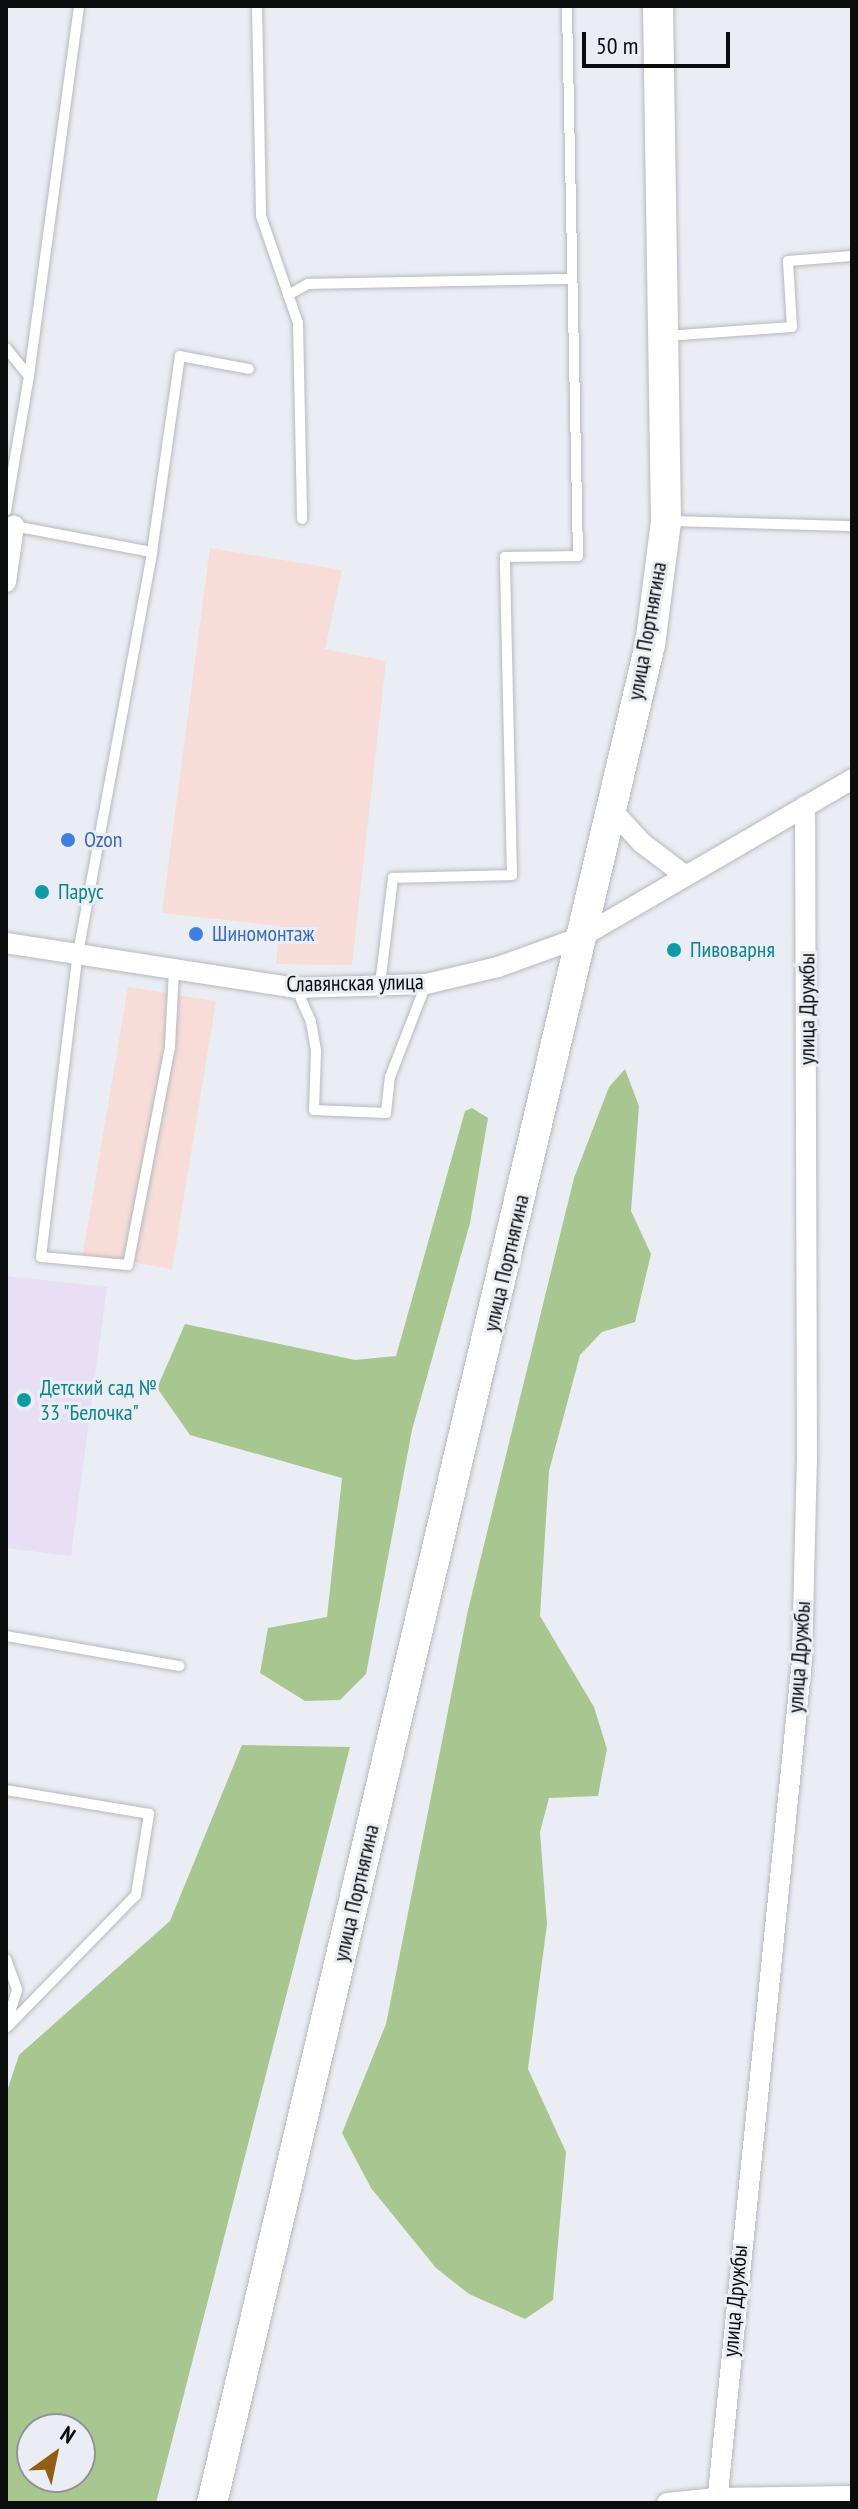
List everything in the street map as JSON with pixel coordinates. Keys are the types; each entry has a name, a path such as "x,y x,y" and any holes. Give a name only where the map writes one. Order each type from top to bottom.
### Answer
{"main road":[{"name":"улица Портнягина","path":"212,2503 609,807 650,645 666,521 658,6"}],"street":[{"path":"6,582 9,517"},
{"name":"Славянская улица","path":"6,943 296,988 426,984 498,967 581,937 683,874 852,779"},
{"name":"улица Дружбы","path":"717,2500 802,1660 807,1461 805,806"},
{"path":"609,807 642,843 683,874"},
{"path":"667,2503 852,2496"}],"lane":[{"path":"79,6 9,517 152,552"},
{"path":"257,6 261,216 298,323 302,519"},
{"path":"380,985 393,878 512,875 505,557 578,556 567,6"},
{"path":"664,336 792,327 788,261 852,256"},
{"path":"288,295 308,284 572,279"},
{"path":"6,348 29,376"},
{"path":"174,970 170,1047 128,1265 41,1257 78,953 152,552 180,356 249,369"},
{"path":"666,521 851,526"},
{"path":"296,988 311,1022 316,1051 314,1110 386,1113 390,1077 426,984"},
{"path":"6,1636 179,1666"},
{"path":"6,1790 149,1814 136,1895 6,2027"},
{"path":"6,1959 17,1990 6,2027"}],"shaded area":[{"path":"210,548 342,570 325,649 386,661 352,965 276,964 280,926 162,913"},
{"path":"128,987 216,1001 172,1269 83,1254"},
{"path":"6,1276 107,1287 71,1556 6,1548"}],"green space":[{"path":"625,1069 639,1106 631,1211 651,1254 635,1322 602,1332 580,1355 549,1471 540,1616 594,1707 607,1749 598,1796 549,1798 540,1832 547,1924 528,2069 566,2152 553,2300 525,2319 469,2294 436,2268 371,2188 342,2133 386,2024 468,1610 574,1178 609,1087"},
{"path":"472,1108 488,1118 470,1223 412,1430 366,1674 340,1700 305,1701 260,1673 268,1628 327,1617 342,1478 190,1435 157,1388 185,1324 355,1360 396,1356 465,1111"},
{"path":"242,1745 350,1747 156,2503 6,2503 6,2094 19,2055 170,1921"}],"place":[{"name":"Ozon","path":"68,840"},
{"name":"Парус","path":"42,892"},
{"name":"Шиномонтаж","path":"196,934"},
{"name":"Пивоварня","path":"674,950"},
{"name":"Детский сад № 33 \"Белочка\"","path":"24,1400"}]}
